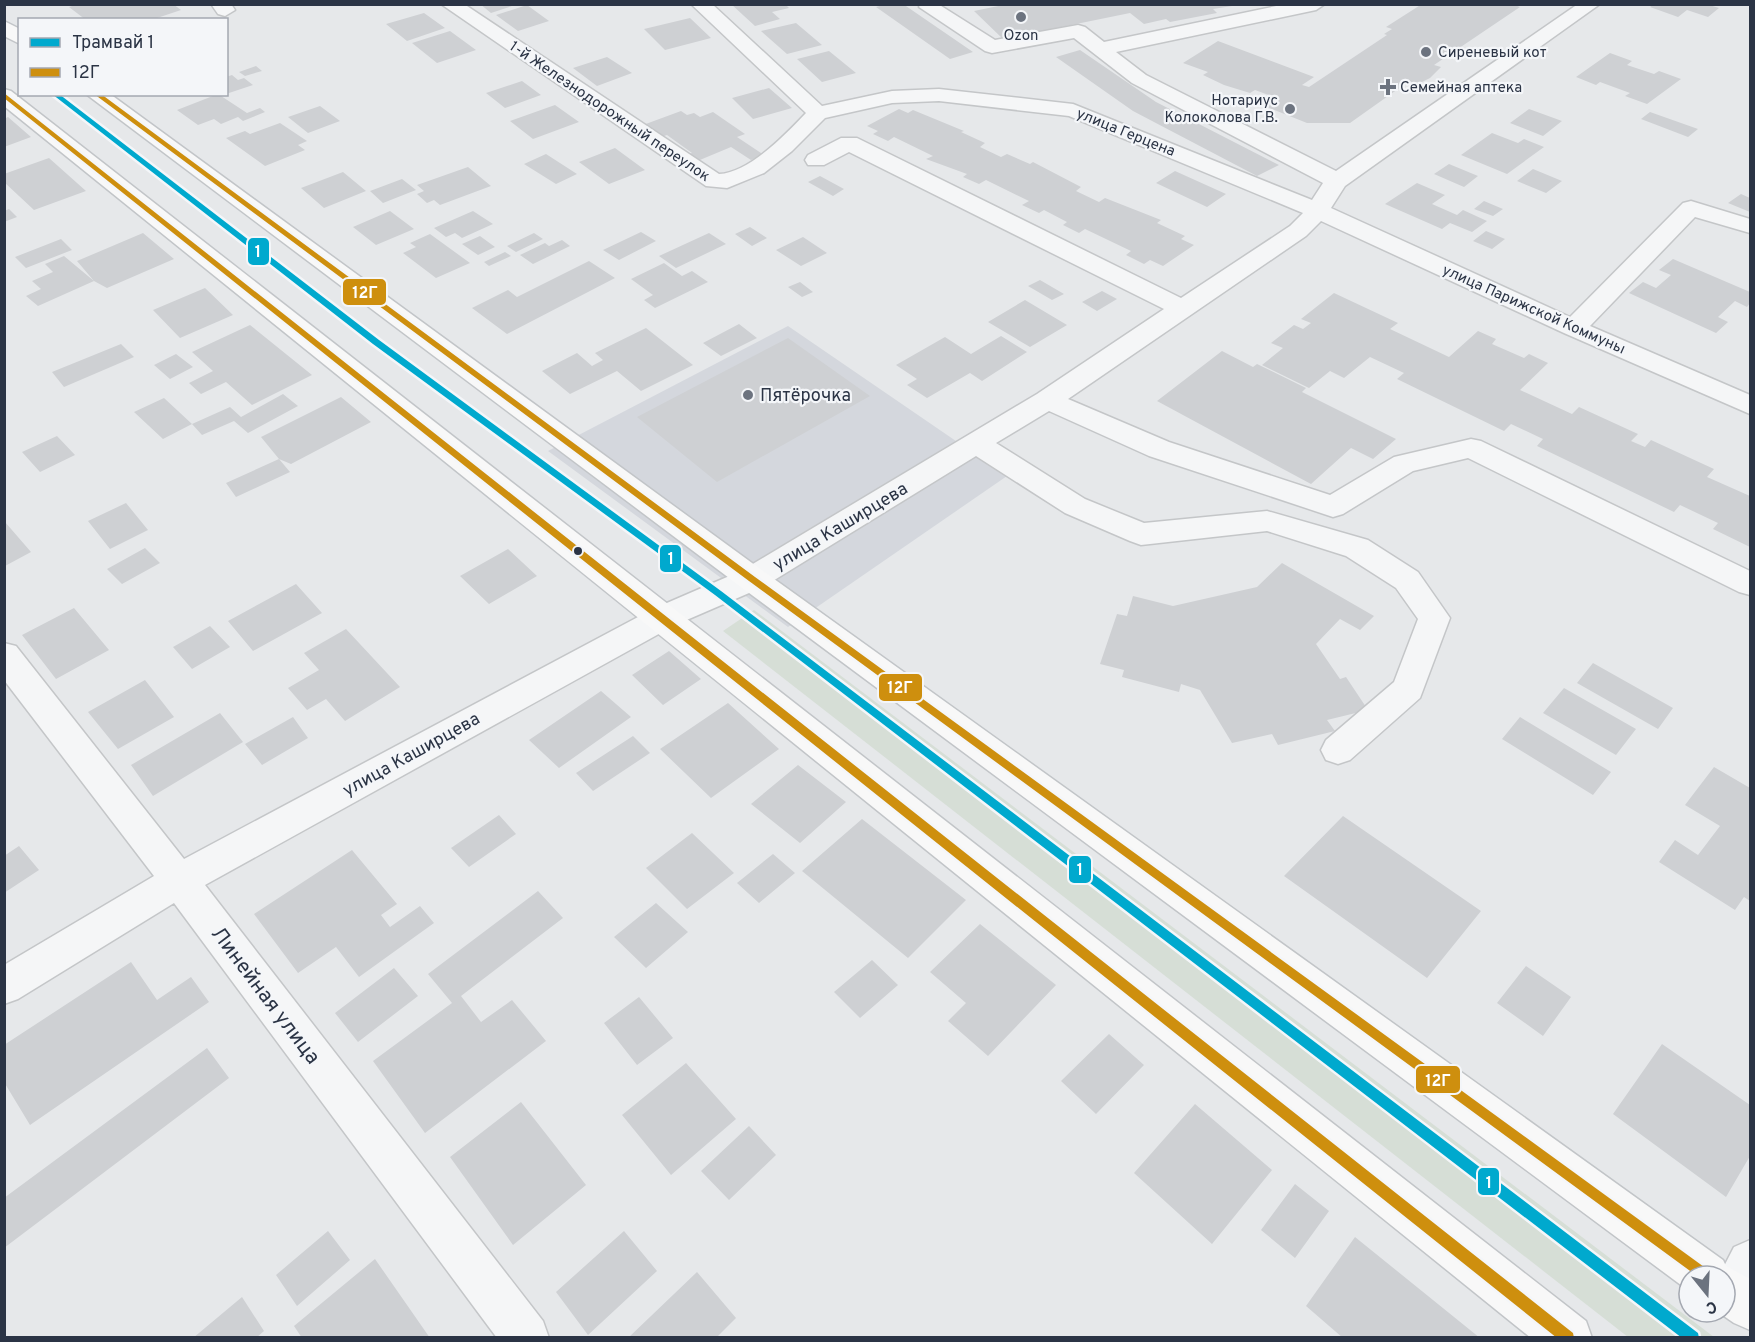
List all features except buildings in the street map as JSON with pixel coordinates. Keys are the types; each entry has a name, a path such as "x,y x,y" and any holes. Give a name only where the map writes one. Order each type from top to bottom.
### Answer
{"main road":[{"path":"4,27 18,37"},
{"path":"4,95 1569,1338"},
{"path":"99,96 752,579 1702,1264"}],"street":[{"name":"1-й Железнодорожный переулок","path":"450,4 714,181 723,182 735,179 758,167 818,113"},
{"path":"700,4 818,113"},
{"path":"1100,49 1316,4"},
{"name":"улица Каширцева","path":"4,986 179,880 664,617 752,579 977,444 1047,400 1298,231 1318,211 1326,195 1337,181 1592,4"},
{"path":"929,6 992,47 1078,31 1139,79 1337,181"},
{"name":"улица Герцена","path":"818,113 892,97 939,95 1073,110 1318,211"},
{"path":"816,160 849,143 1181,308"},
{"path":"1573,328 1691,208 1750,226"},
{"name":"улица Парижской Коммуны","path":"1318,211 1573,328 1750,405"},
{"path":"1047,400 1160,450 1333,507 1404,464 1471,448 1750,584"},
{"path":"977,444 1075,506 1141,534 1267,521 1357,548 1407,580 1434,618 1408,689 1338,750"},
{"name":"Линейная улица","path":"4,655 179,880 525,1338"}],"shaded area":[{"path":"788,326 1007,476 788,627 548,451"},
{"path":"754,610 1677,1309 1677,1324 1697,1324 1714,1337 1628,1337 723,631"}],"tram line":[{"name":"1","path":"58,96 376,342 718,593 1693,1338"}],"transit line":[{"name":"12Г","path":"4,95 1568,1338"},
{"name":"12Г","path":"100,96 752,579 1691,1264"}],"place":[{"name":"Ozon","path":"1021,17"},
{"name":"Сиреневый кот","path":"1426,52"},
{"name":"Семейная аптека","path":"1388,87"},
{"name":"Нотариус Колоколова Г.В.","path":"1290,109"},
{"name":"Пятёрочка","path":"748,395"}]}
